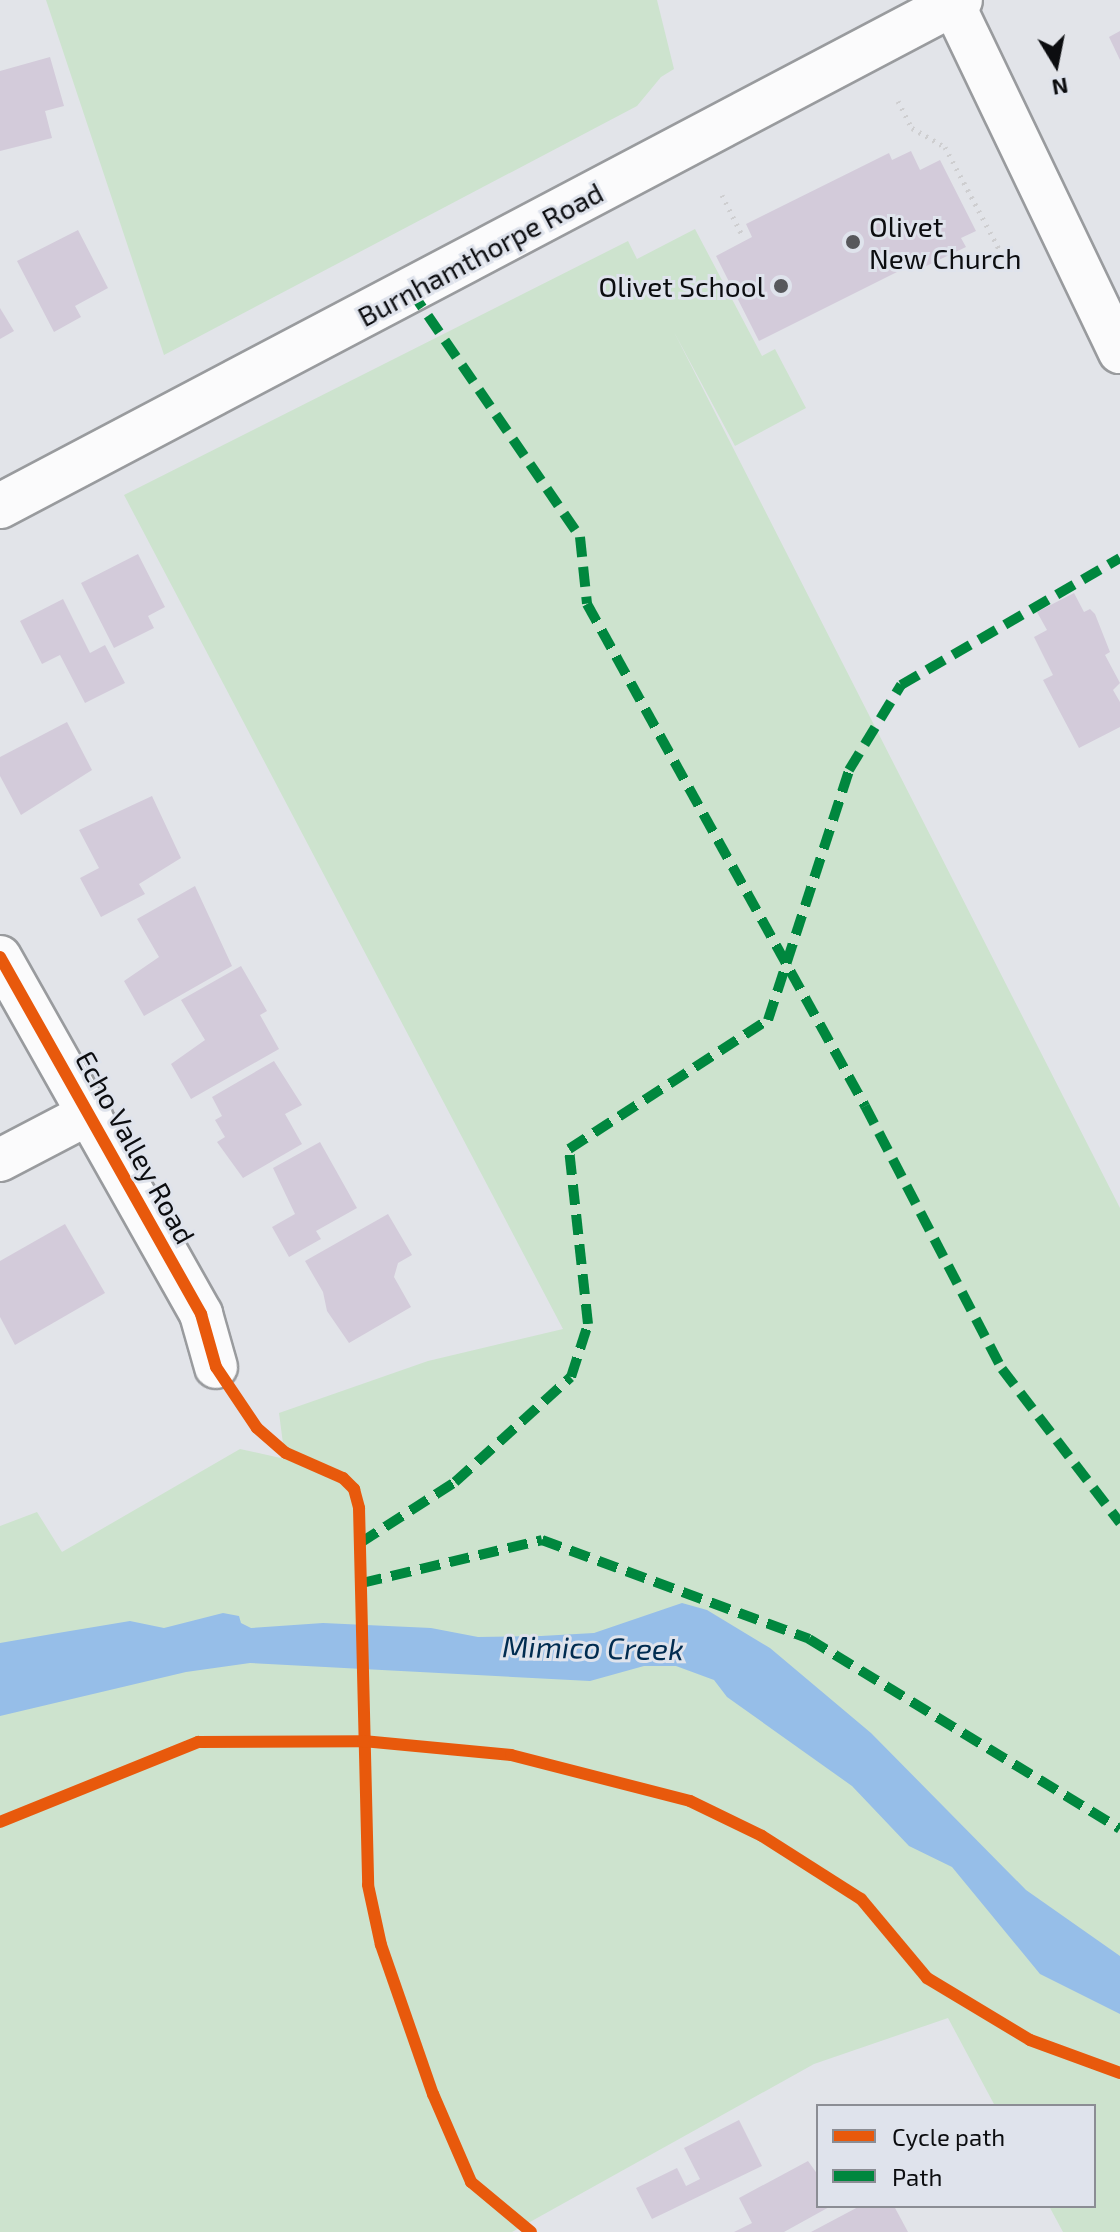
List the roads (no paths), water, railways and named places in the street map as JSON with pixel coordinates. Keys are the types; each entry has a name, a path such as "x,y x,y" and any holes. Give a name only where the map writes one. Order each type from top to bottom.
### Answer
{"main road":[{"name":"Burnhamthorpe Road","path":"0,506 956,2"}],"street":[{"path":"956,2 1120,352"},
{"name":"Echo Valley Road","path":"0,957 201,1314 216,1367"},
{"path":"0,1160 90,1113"}],"water":[{"name":"Mimico Creek","path":"682,1603 707,1610 770,1648 871,1733 1026,1890 1120,1956 1120,2014 1040,1974 952,1867 909,1846 852,1786 727,1697 714,1680 676,1666 644,1666 590,1681 250,1663 186,1672 0,1716 0,1643 130,1621 164,1628 223,1613 239,1616 241,1623 251,1628 323,1623 431,1628 478,1637 541,1636 594,1633"}],"place":[{"name":"Olivet New Church","path":"853,242"},
{"name":"Olivet School","path":"781,286"}]}
